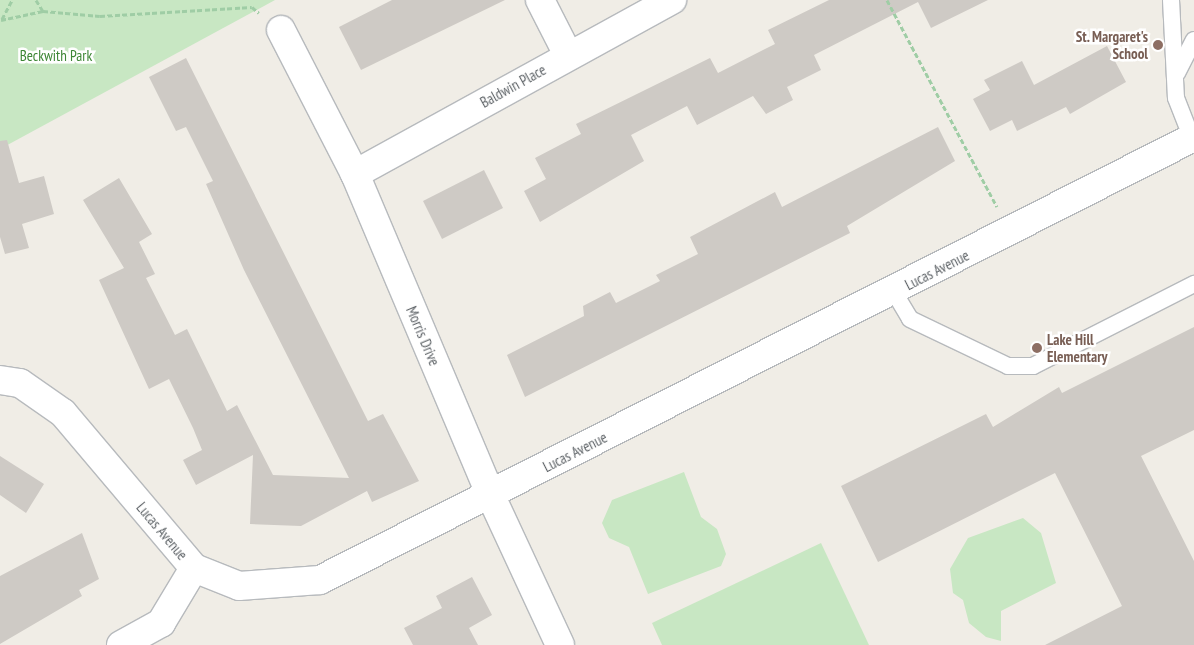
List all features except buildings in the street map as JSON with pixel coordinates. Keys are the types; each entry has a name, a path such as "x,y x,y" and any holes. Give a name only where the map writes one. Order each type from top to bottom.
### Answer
{"street":[{"path":"540,0 568,55"},
{"name":"Baldwin Place","path":"355,174 568,55 672,0"},
{"name":"Morris Drive","path":"281,30 355,174 490,494 560,645"},
{"name":"Lucas Avenue","path":"0,380 20,383 62,413 194,568 238,586 320,580 1193,141"},
{"path":"121,645 161,623 194,568"}],"lane":[{"path":"1171,0 1177,73 1176,98 1193,141"},
{"path":"1177,73 1194,40"},
{"path":"894,292 910,319 1008,366 1032,366 1194,284"}],"path":[{"path":"1,20 12,0"},
{"path":"36,0 43,11"},
{"path":"886,0 1010,232"},
{"path":"1,20 43,11 100,16 252,7 281,30"}],"green space":[{"name":"Beckwith Park","path":"0,0 275,0 0,149"},
{"path":"684,472 701,517 717,529 726,554 721,566 648,594 629,547 609,538 602,523 612,500"},
{"path":"1023,518 1041,533 1056,583 1001,611 1001,641 986,637 969,623 963,600 953,593 950,569 968,538"},
{"path":"821,543 869,645 662,645 652,623"}],"place":[{"name":"St. Margaret's School","path":"1158,45"},
{"name":"Lake Hill Elementary","path":"1037,348"}]}
